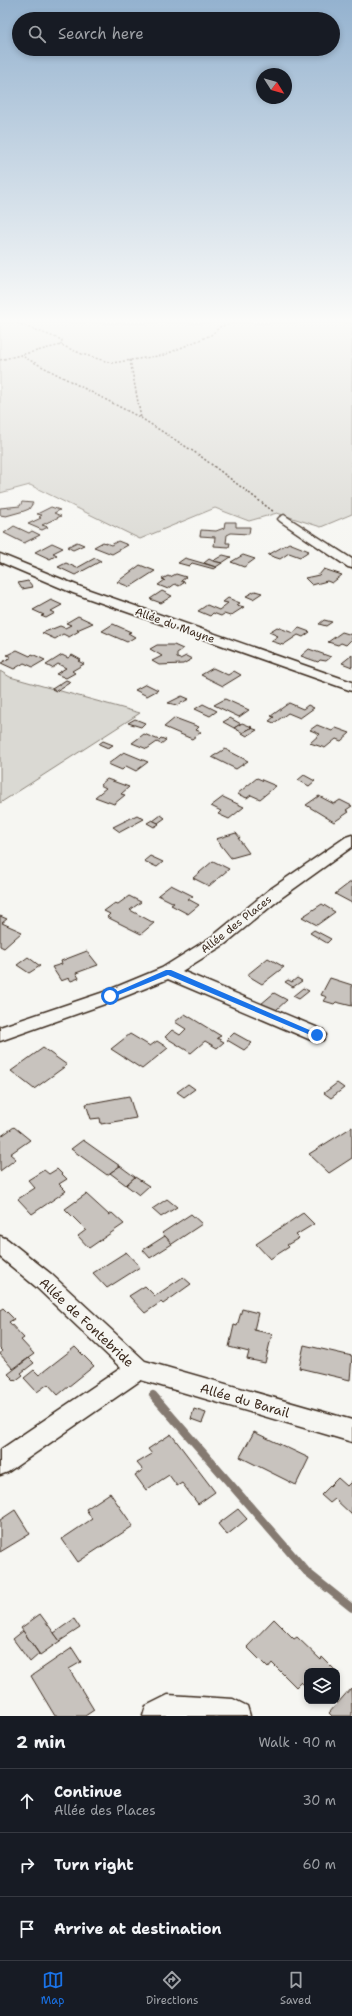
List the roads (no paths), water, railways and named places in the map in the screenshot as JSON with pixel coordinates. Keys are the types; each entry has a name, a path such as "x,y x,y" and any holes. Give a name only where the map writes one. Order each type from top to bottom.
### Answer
{"street":[{"path":"284,519 352,564"},
{"name":"Allée du Mayne","path":"0,558 85,593 352,687"},
{"name":"Allée des Places","path":"0,1034 110,996 168,972 219,940 275,894 352,840"},
{"path":"168,972 317,1035"},
{"name":"Allée de Fontebride","path":"0,1246 43,1280 138,1369 0,1464"},
{"name":"Allée du Barail","path":"138,1369 352,1431"},
{"path":"156,1716 168,1708 233,1712 237,1716"}],"waterway":[{"path":"153,1395 307,1572 352,1608"}]}
